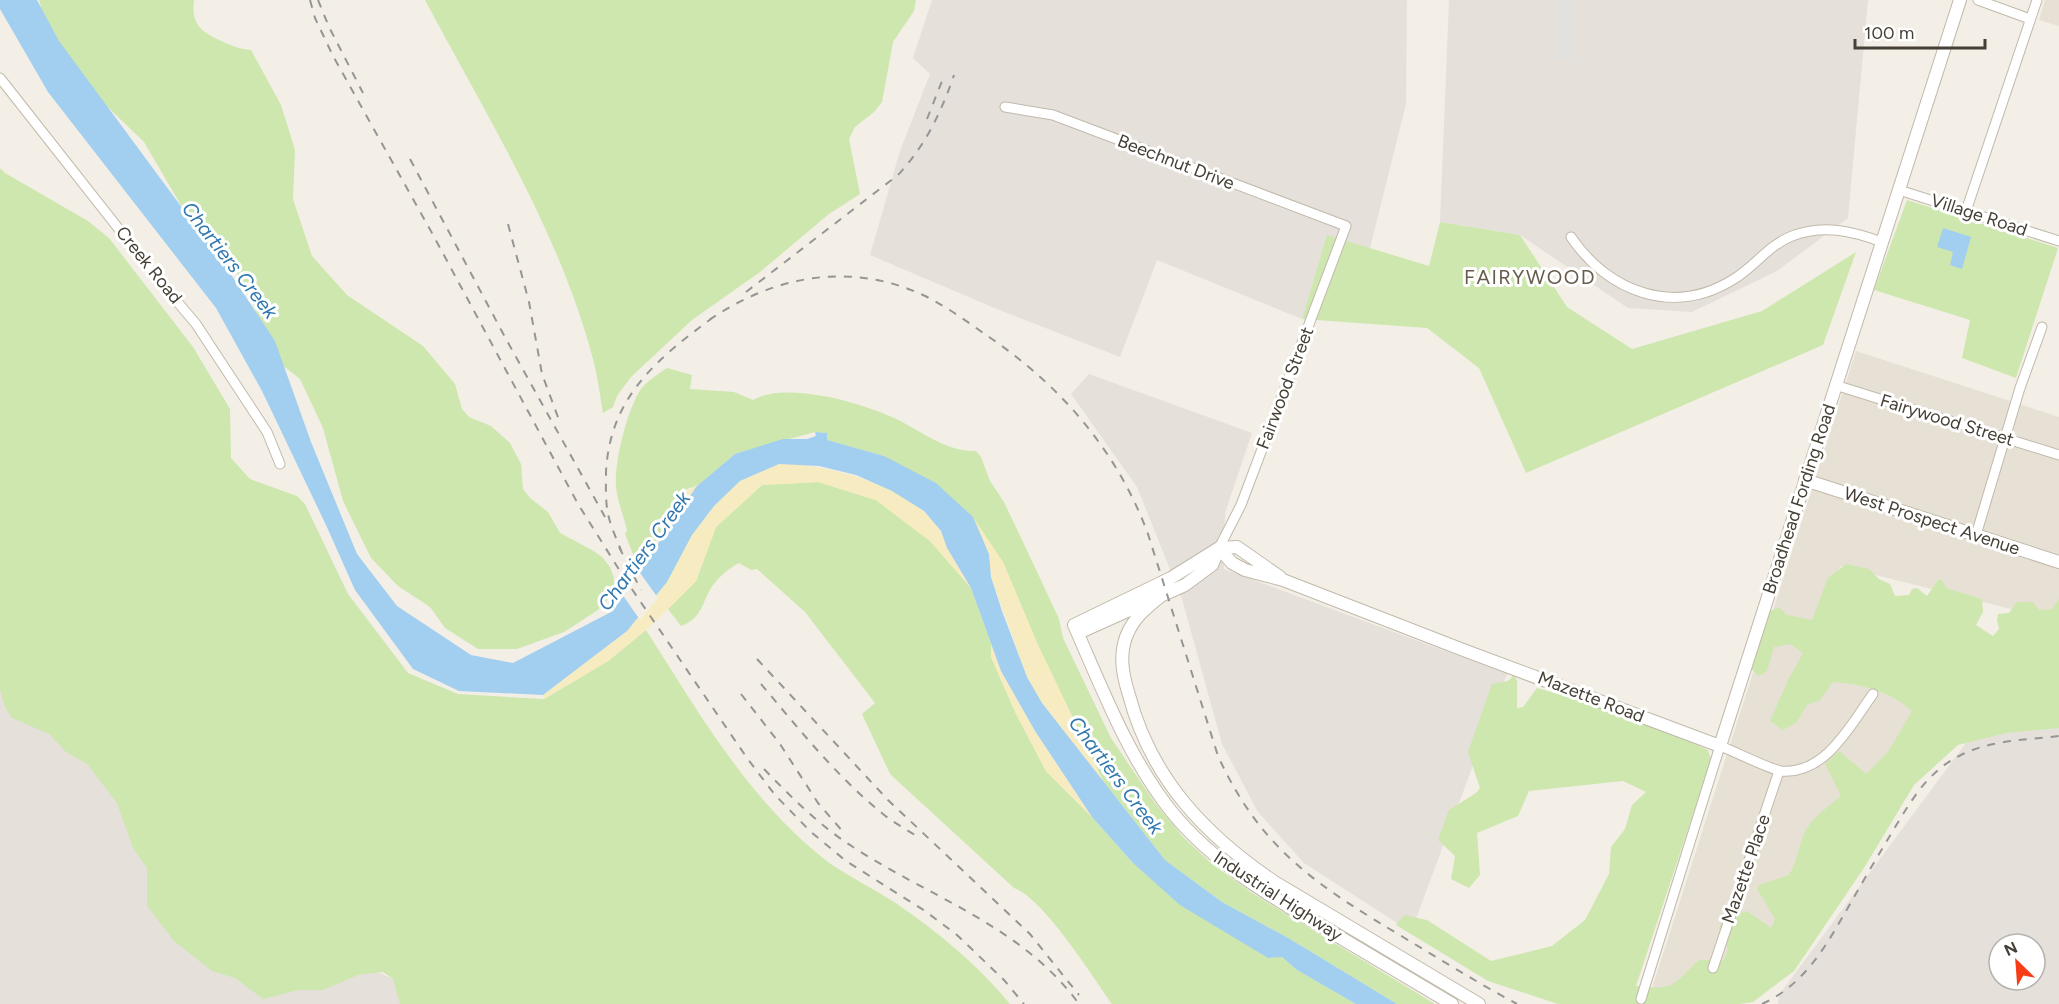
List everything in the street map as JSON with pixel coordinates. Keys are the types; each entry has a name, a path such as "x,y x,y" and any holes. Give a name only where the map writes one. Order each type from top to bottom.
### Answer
{"street":[{"name":"Broadhead Fording Road","path":"1641,999 1835,385 1960,0"},
{"path":"1978,0 2030,19"},
{"path":"1966,211 2037,0"},
{"name":"Creek Road","path":"0,78 196,324 267,432 280,464"},
{"name":"Beechnut Drive","path":"1005,107 1053,115 1346,226"},
{"name":"Village Road","path":"1899,190 2059,241"},
{"name":"Fairwood Street","path":"1076,629 1185,585 1212,565 1241,505 1346,226"},
{"path":"1571,237 1591,263 1613,280 1638,291 1664,297 1688,296 1722,286 1741,274 1773,246 1803,232 1821,229 1847,231 1882,242"},
{"path":"1976,535 2020,388 2042,327"},
{"name":"Fairywood Street","path":"1835,385 2059,455"},
{"name":"West Prospect Avenue","path":"1805,480 2059,562"},
{"name":"Mazette Road","path":"1219,548 1237,547 1283,580 1720,746 1779,771"},
{"path":"1076,629 1219,548"},
{"name":"Industrial Highway","path":"1161,596 1136,618 1123,646 1122,664 1135,720 1154,758 1178,795 1205,827 1234,853 1276,883 1479,1004"},
{"name":"Industrial Highway","path":"1076,629 1143,769 1171,811 1199,842 1257,887 1452,1004"},
{"path":"1779,771 1798,769 1814,763 1831,750 1873,694"},
{"name":"Mazette Place","path":"1713,968 1779,771"}],"shaded area":[{"path":"932,0 1407,0 1406,104 1370,248 1327,236 1302,319 1157,260 1120,357 992,307 870,255 900,151 930,74 913,58"},
{"path":"1449,0 1868,0 1848,218 1777,271 1692,312 1628,308 1520,235 1440,222"},
{"path":"1556,0 1576,0 1575,61 1556,60"},
{"path":"2045,0 2059,0 2059,26 2039,20"},
{"path":"1856,351 2059,417 2059,621 1840,566 1783,716 1832,664 1926,697 1792,928 1647,1004"},
{"path":"1089,374 1252,433 1225,513 1224,569 1507,674 1411,932 1304,863 1258,812 1222,744 1182,599 1137,487 1071,394"},
{"path":"0,513 166,874 447,1004 0,1004"},
{"path":"2059,721 2059,1004 1778,1004 1779,995 1971,736"}],"green space":[{"path":"39,0 194,0 194,15 202,29 227,44 251,50 281,105 295,150 293,199 312,256 347,295 423,346 455,384 462,409 469,417 491,426 510,443 521,464 523,489 530,498 548,512 560,533 592,550 610,567 614,578 614,590 598,610 564,632 517,649 478,649 445,628 430,607 398,586 371,558 343,501 323,428 300,379 281,364 267,343 246,285 189,219 144,142 89,89 49,37"},
{"path":"425,0 916,0 914,11 893,42 882,102 874,112 855,127 849,139 860,194 829,214 760,272 692,320 631,377 617,396 613,407 603,413 594,363 580,315 562,268 497,132"},
{"path":"0,168 88,221 109,238 193,347 230,409 231,458 250,479 297,496 305,504 348,594 408,673 458,694 544,699 608,661 646,630 727,754 774,812 828,862 894,902 941,936 984,975 1010,1004 400,1004 393,979 383,972 358,975 323,990 299,990 263,999 235,978 212,971 174,941 147,906 147,868 133,848 117,803 87,764 66,752 49,734 12,718 5,707 0,690"},
{"path":"1907,200 2058,248 2016,378 1962,358 1970,320 1874,290"},
{"path":"1440,222 1520,235 1567,307 1632,349 1762,311 1856,252 1823,345 1526,473 1479,368 1427,328 1302,319 1327,235 1429,266"},
{"path":"667,368 692,375 690,389 734,392 753,400 786,393 829,397 889,416 948,446 976,451 981,457 990,481 1004,502 1039,576 1059,619 1063,638 1111,738 1155,803 1184,838 1211,863 1252,893 1435,1004 1397,1004 1290,939 1222,902 1165,860 1103,781 1037,643 1003,562 884,456 826,440 827,433 815,432 735,454 699,485 687,489 673,505 649,559 640,572 625,534 627,531 617,492 617,464 634,401 648,382"},
{"path":"818,482 876,500 930,541 971,588 991,643 991,657 1016,714 1046,771 1092,817 1133,863 1282,957 1297,970 1356,1004 1112,1004 1067,940 1039,907 1014,888 890,774 862,714 875,703 805,612 757,569 751,570 739,563 728,570 713,585 694,619 681,626 668,609 696,581 716,527 762,485"},
{"path":"1846,564 1869,569 1879,579 1890,584 1895,596 1909,595 1912,589 1917,588 1927,596 1938,580 1942,580 1946,588 1982,599 1983,612 1976,625 1993,636 1999,629 1998,614 2009,613 2017,602 2033,602 2039,610 2052,609 2059,599 2059,728 2006,733 1958,745 1914,785 1864,868 1794,971 1753,1002 1740,1004 1558,1004 1488,981 1396,925 1404,915 1427,920 1491,961 1552,946 1585,920 1609,874 1611,847 1625,829 1632,805 1646,792 1623,781 1529,791 1518,816 1477,833 1480,875 1469,888 1451,879 1455,856 1438,840 1449,810 1480,788 1468,752 1492,684 1508,681 1514,675 1517,681 1517,708 1523,707 1537,688 1624,715 1708,750 1711,760 1636,986 1666,987 1677,981 1699,960 1724,960 1728,949 1719,930 1722,919 1747,911 1771,928 1775,919 1757,889 1759,885 1789,875 1807,828 1820,813 1841,796 1825,764 1839,751 1866,774 1888,752 1912,711 1894,698 1875,690 1833,682 1819,701 1808,704 1796,723 1783,730 1770,721 1803,653 1790,644 1774,647 1767,671 1759,676 1751,669 1770,611 1779,607 1787,615 1812,620 1828,578"}],"sand":[{"path":"789,463 851,475 893,491 911,502 927,515 940,531 971,588 930,541 876,500 818,482 762,485 716,527 696,581 668,609 608,661 544,699 543,695 627,631 667,582 691,535 714,506 740,481 779,464"},
{"path":"699,485 666,534 661,537 649,559 679,498"},
{"path":"973,517 1003,562 1037,643 1103,781 1042,703 1027,677 991,577 989,554"},
{"path":"991,643 1023,711 1092,817 1046,771 1016,714 991,657"}],"water":[{"path":"0,0 37,0 59,41 228,270 275,341 311,442 357,554 397,606 471,655 513,663 613,611 696,487 735,454 783,439 807,439 816,436 815,432 827,433 827,440 884,456 936,483 973,517 989,554 991,577 1027,677 1042,703 1165,860 1222,902 1290,939 1397,1004 1356,1004 1297,970 1282,957 1268,958 1180,905 1133,863 1092,817 1035,731 1001,671 971,588 947,548 941,531 924,511 892,491 856,475 819,466 779,464 740,481 714,506 692,535 667,582 627,631 543,695 459,691 413,669 355,590 262,391 216,308 48,92 0,9"},
{"path":"1943,228 1971,237 1962,269 1950,265 1953,252 1937,247"}],"pier":[{"path":"638,570 658,598 640,620 622,594"}],"railway":[{"path":"310,0 315,18 333,56 432,233 578,504 625,579 747,758 775,795 811,832 846,861 925,911 957,935 1004,980 1024,1004"},
{"path":"318,0 329,27 363,93"},
{"path":"746,292 898,175 908,164 931,128 944,103 954,75"},
{"path":"927,119 944,76"},
{"path":"410,159 605,517"},
{"path":"508,224 529,302 542,374 559,420"},
{"path":"709,320 759,293 786,284 813,278 840,276 867,278 923,295 950,310 1018,358 1065,401 1085,424 1121,476 1136,504 1148,534 1218,756 1253,817 1273,841 1318,882 1372,918 1517,1004"},
{"path":"622,553 609,518 606,495 609,445 617,421 627,400 641,381 674,347 715,316"},
{"path":"619,547 641,590"},
{"path":"757,659 888,800 1030,934 1079,995"},
{"path":"761,684 849,784 887,817 918,837"},
{"path":"741,694 780,744 818,803 844,833"},
{"path":"1762,1004 1792,984 1816,959 1910,804 1940,768 1961,755 1984,746 2059,736"},
{"path":"764,769 806,811 841,839 1003,933 1056,977 1079,1004"}],"district":[{"name":"FAIRYWOOD","path":"1530,277"}],"water label":[{"name":"Chartiers Creek","path":"230,260"},
{"name":"Chartiers Creek","path":"644,551"},
{"name":"Chartiers Creek","path":"1116,775"}]}
